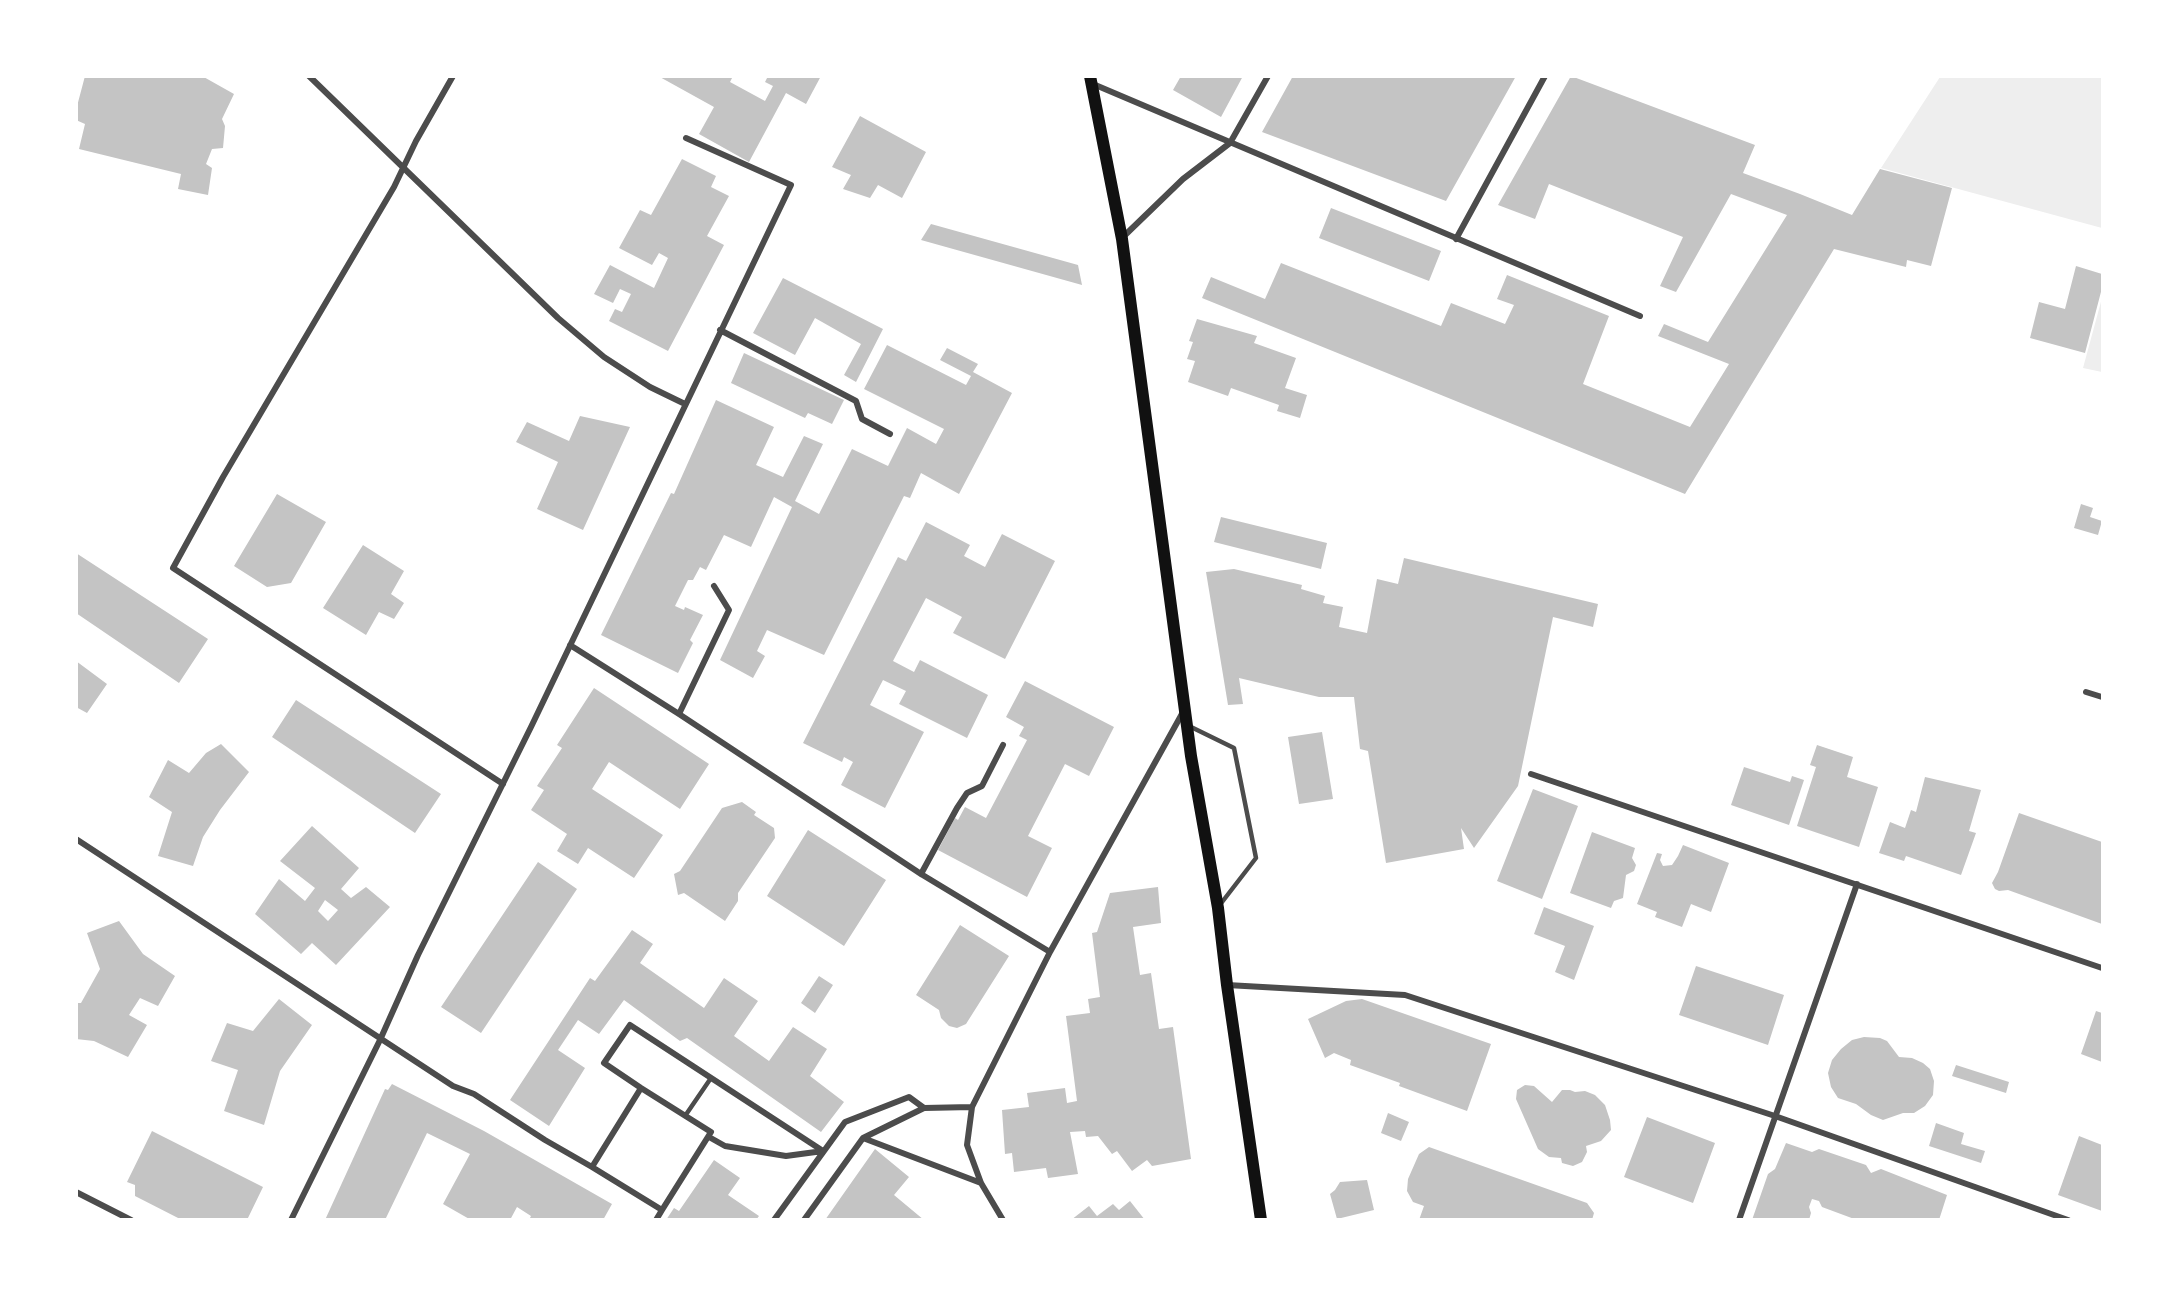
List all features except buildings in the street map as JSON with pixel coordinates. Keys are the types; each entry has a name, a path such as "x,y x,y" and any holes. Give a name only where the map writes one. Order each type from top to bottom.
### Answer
{"main road":[{"path":"1091,80 1122,238 1185,708 1218,908 1261,1220"}],"street":[{"path":"309,76 558,318 604,357 650,387 685,404"},
{"path":"453,76 416,141 394,187 240,448 173,568 503,784"},
{"path":"1122,238 1183,179 1230,142 1268,76"},
{"path":"1456,239 1545,76"},
{"path":"1091,80 1230,142 1640,316"},
{"path":"291,1220 380,1040 418,955 503,784 791,185 686,138"},
{"path":"720,330 856,401 862,419 890,434"},
{"path":"679,714 729,610 714,586"},
{"path":"570,645 921,874 1050,952"},
{"path":"2086,692 2103,697"},
{"path":"1003,1220 981,1183 967,1144 972,1107 1050,952 1185,708"},
{"path":"921,874 957,808 967,793 982,786 1003,744"},
{"path":"1531,774 2103,968"},
{"path":"76,840 152,887 380,1040 453,1086 474,1094 545,1140 662,1209"},
{"path":"1739,1220 1857,885"},
{"path":"1227,985 1405,995 1775,1116 2068,1220"},
{"path":"656,1220 711,1132 604,1063 630,1025 823,1150"},
{"path":"592,1167 641,1088"},
{"path":"774,1220 845,1122 909,1097 924,1108"},
{"path":"804,1220 863,1138 924,1108 972,1107"},
{"path":"709,1137 725,1146 786,1156 823,1150"},
{"path":"863,1138 981,1183"},
{"path":"76,1192 131,1220"},
{"path":"111,1220 115,1212"}],"lane":[{"path":"1188,725 1234,748 1256,858 1218,908"},
{"path":"685,1116 711,1078"}],"shaded area":[{"path":"1940,77 2102,77 2102,228 1881,168"},
{"path":"2102,298 2102,372 2083,368"}]}
